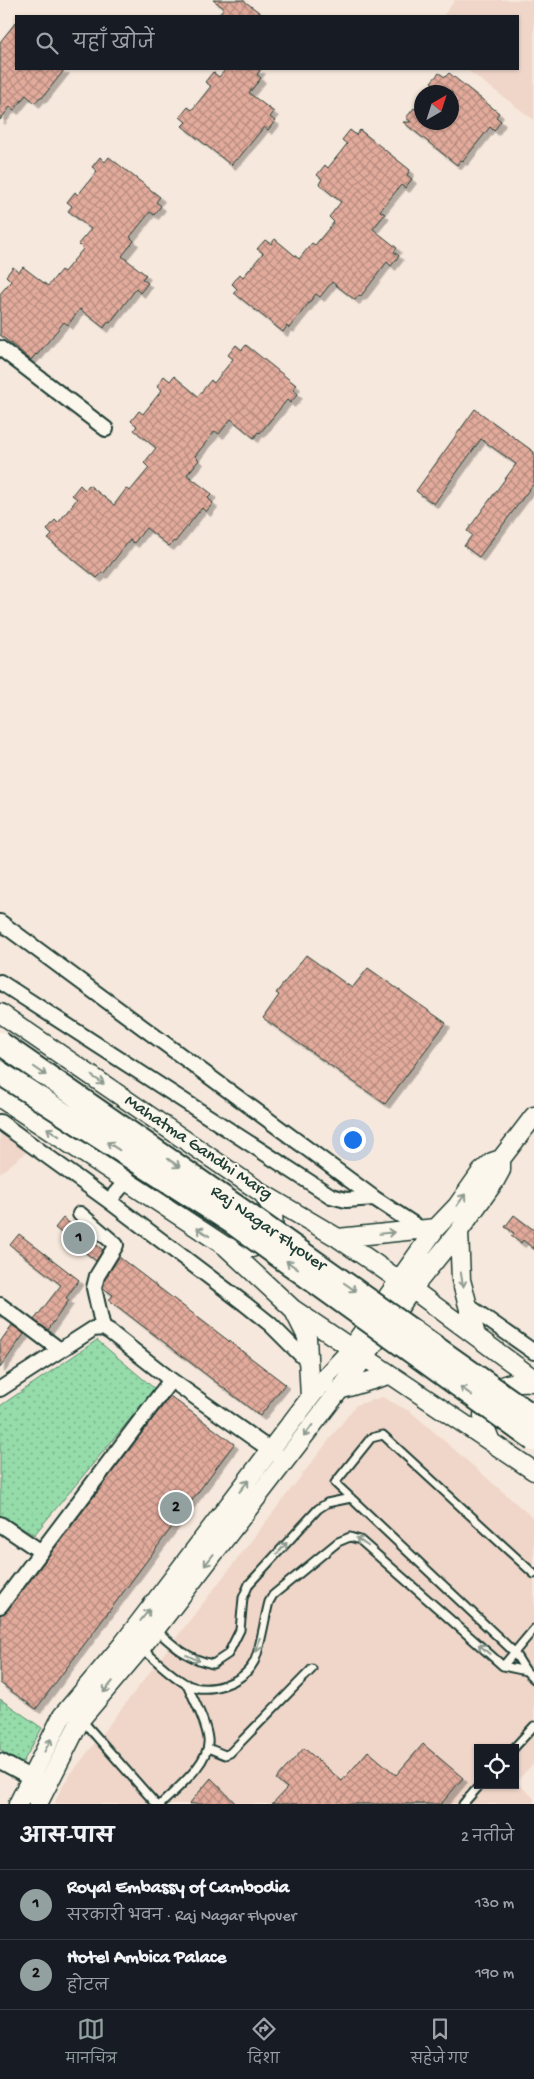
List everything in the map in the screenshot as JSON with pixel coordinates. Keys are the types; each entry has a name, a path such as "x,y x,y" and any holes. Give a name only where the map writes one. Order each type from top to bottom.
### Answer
{"main road":[{"name":"Raj Nagar Flyover","path":"0,1043 247,1214 534,1417"},
{"name":"Raj Nagar Flyover","path":"0,1073 233,1223 534,1440"}],"street":[{"path":"0,348 106,429"},
{"path":"0,922 374,1198 428,1229"},
{"path":"0,982 331,1196 346,1200 374,1198"},
{"name":"Mahatma Gandhi Marg","path":"0,1013 262,1193 338,1238 406,1284 476,1335 534,1381"},
{"path":"0,1098 225,1246 293,1309 534,1471"},
{"path":"406,1284 428,1229 457,1206 481,1172 492,1162 501,1159 534,1116"},
{"path":"0,1122 109,1200 257,1313 310,1363"},
{"path":"38,1804 81,1719 140,1648 286,1461 336,1392 358,1352 406,1284 459,1231 495,1181 501,1170 501,1159"},
{"path":"109,1200 126,1181"},
{"path":"225,1246 239,1251 252,1250 264,1242 272,1231 275,1217 271,1204 262,1193"},
{"path":"80,1214 116,1245 97,1276 94,1288 103,1328"},
{"path":"338,1238 428,1229"},
{"path":"459,1231 461,1280 476,1335"},
{"path":"0,1305 60,1350"},
{"path":"468,1305 534,1352"},
{"path":"293,1309 307,1337 310,1363 310,1398"},
{"path":"0,1390 93,1329 103,1328 171,1380 286,1461"},
{"path":"18,1804 62,1716 122,1645 310,1398 358,1352"},
{"path":"336,1392 390,1375"},
{"path":"0,1606 171,1380"},
{"path":"491,1442 484,1426 483,1416 488,1399 495,1390 504,1384 514,1381 534,1381"},
{"path":"0,1524 40,1551"},
{"path":"0,1761 46,1786"}],"lane":[{"path":"534,1574 383,1435 371,1438 335,1483 514,1652 526,1671 534,1679"},
{"path":"154,1629 187,1656 213,1664 228,1654 240,1630 243,1598 249,1584 318,1508 327,1502 351,1498"},
{"path":"140,1648 187,1684 207,1689 230,1683 244,1674 254,1662 269,1602 273,1595 338,1542 350,1537 360,1540 503,1666 526,1671"},
{"path":"503,1666 534,1629"},
{"path":"208,1748 225,1755 230,1753 312,1669"},
{"path":"161,1804 199,1765 208,1748 206,1731 187,1684"},
{"path":"81,1719 156,1804"},
{"path":"518,1744 534,1726"},
{"path":"463,1804 476,1789"}],"shaded area":[{"path":"455,0 534,0 534,120 467,70 519,70 519,15 444,15"},
{"path":"0,1133 28,1151 0,1173"},
{"path":"382,1397 411,1412 534,1519 534,1763 519,1779 519,1744 474,1744 474,1789 519,1789 519,1785 534,1798 534,1804 54,1804 64,1783 356,1405"}],"green space":[{"path":"97,1340 155,1389 34,1535 0,1515 0,1406"},
{"path":"0,1699 42,1728 22,1764 0,1750"}],"building":[{"path":"213,0 243,0 263,15 218,15 224,8"},
{"path":"15,23 15,70 64,70 42,98 40,97 35,103 26,95 14,110 10,107 0,120 0,42"},
{"path":"225,70 260,70 257,75 261,78 249,93 274,112 270,117 275,121 268,130 264,127 231,165 182,126 186,122 180,117 188,107 192,110 211,86 205,82 213,72 219,77"},
{"path":"439,73 445,77 449,73 499,113 496,117 501,121 494,131 490,127 463,161 461,160 457,165 403,122 411,122 406,118 414,108 414,130 459,130 459,85 435,85 431,82"},
{"path":"350,130 356,135 360,130 410,170 407,175 412,179 405,188 401,185 380,211 385,214 373,229 397,248 394,252 399,256 391,266 387,262 361,296 359,295 355,300 332,282 320,297 316,294 289,328 287,326 283,332 234,293 237,289 232,284 240,274 243,277 263,253 257,249 265,240 271,244 275,239 299,259 312,243 315,245 334,222 329,217 341,202 319,184 322,179 317,175 325,165 328,168 347,144 342,140"},
{"path":"100,157 105,162 109,157 160,197 156,202 161,206 154,215 150,212 130,237 134,241 122,256 146,275 142,279 148,283 140,293 136,289 104,328 80,309 68,325 64,322 31,360 0,335 0,294 11,281 6,276 13,267 19,272 23,267 48,286 61,270 64,272 83,249 78,244 91,229 68,211 72,206 67,202 75,192 78,195 97,171 92,167"},
{"path":"236,345 242,350 246,345 296,385 293,390 298,394 290,403 287,400 254,438 231,419 219,434 215,431 195,456 199,460 187,475 212,494 208,498 213,503 206,512 202,508 175,542 169,546 146,528 134,543 130,540 103,574 97,578 48,539 52,535 47,530 55,520 58,523 77,499 72,495 80,485 85,490 89,485 114,505 126,489 130,491 149,468 144,463 156,448 134,430 137,426 131,421 139,411 143,414 162,390 157,386 164,376 170,381 174,376 198,396 211,380 214,383 233,359 228,355"},
{"path":"475,409 534,452 534,483 479,557 464,546 472,535 467,531 516,464 481,439 434,504 416,491"},
{"path":"306,955 352,988 368,968 446,1023 385,1104 263,1018 279,995 276,993"},
{"path":"514,1215 534,1230 534,1249 523,1240 521,1243 511,1236 514,1233 505,1227"},
{"path":"63,1218 103,1250 96,1261 55,1228"},
{"path":"19,1234 79,1280 66,1298 69,1300 48,1330 34,1320 61,1285 10,1245"},
{"path":"119,1257 285,1384 260,1416 109,1300 113,1295 103,1288 105,1279"},
{"path":"12,1325 24,1334 0,1368 0,1342"},
{"path":"170,1396 234,1444 36,1709 0,1683 0,1615 7,1611"},
{"path":"423,1744 463,1778 441,1804 272,1804 287,1788 276,1779 304,1748 342,1781 368,1751 396,1775"},
{"path":"211,1778 236,1804 189,1804"}],"place":[{"name":"Royal Embassy of Cambodia","path":"79,1238"},
{"name":"Hotel Ambica Palace","path":"176,1508"}]}
